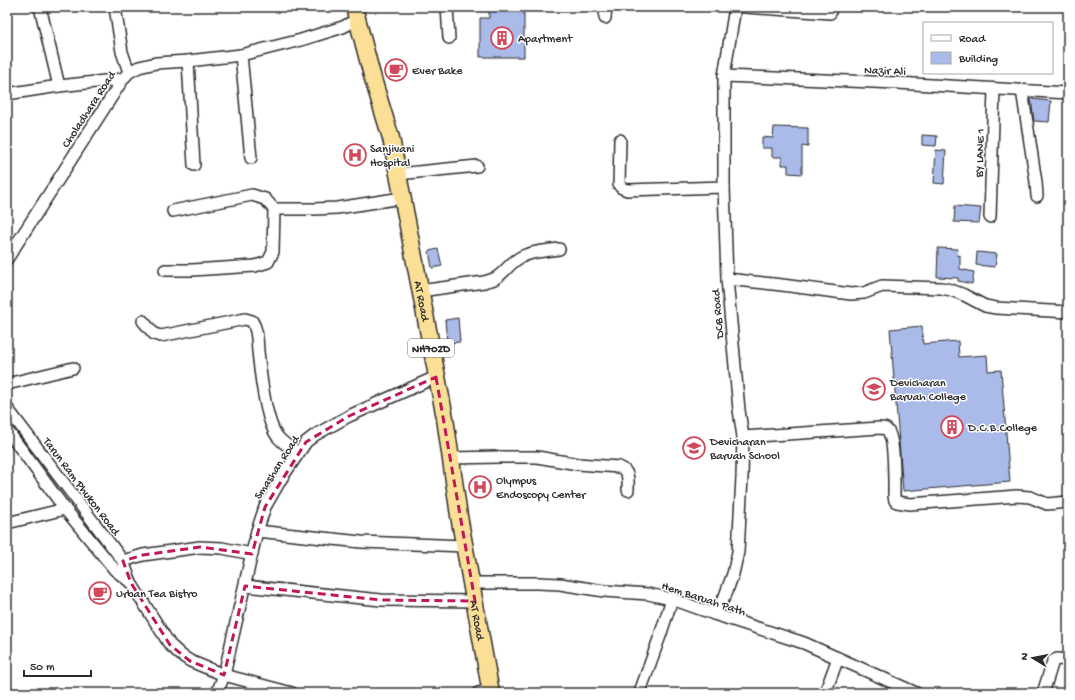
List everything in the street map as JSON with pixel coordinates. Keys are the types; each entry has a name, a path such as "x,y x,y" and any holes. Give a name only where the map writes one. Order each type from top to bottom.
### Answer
{"highway":[{"name":"AT Road","path":"356,13 373,79 391,138 445,418 475,601 486,692"}],"street":[{"path":"40,7 59,86"},
{"path":"7,94 126,76 115,7"},
{"path":"447,7 449,38"},
{"name":"DCB Road","path":"714,614 725,596 738,552 742,477 743,436 739,410 727,279 724,186 724,76 735,7"},
{"path":"745,7 830,13"},
{"name":"Choladhara Road","path":"7,259 126,76 139,67 156,63 242,55 301,40 343,27 356,13"},
{"path":"242,55 251,158"},
{"path":"188,61 194,165"},
{"name":"Nazir Ali","path":"724,76 897,83 1068,93"},
{"name":"BY LANE 1","path":"990,217 994,89"},
{"path":"1022,90 1037,196"},
{"path":"620,140 619,185 622,188 627,190 724,186"},
{"path":"398,174 477,166"},
{"path":"165,270 255,266 268,262 273,252 274,209 265,199 252,195 173,211"},
{"path":"274,209 337,208 402,198"},
{"path":"420,290 484,282 493,279 521,257 533,252 558,249"},
{"path":"727,279 851,294 864,293 882,286 941,288 964,295 990,307 1068,312"},
{"path":"143,321 154,334 161,336 244,319 252,321 255,326 264,397 270,421 276,435 298,453"},
{"path":"7,384 73,368"},
{"name":"Smashan Road","path":"217,693 224,674 257,531 265,507 298,453 306,442 315,435 349,416 436,377"},
{"name":"Tarun Ram Phukon Road","path":"7,408 123,561 131,583 170,645 190,661 224,674 292,693"},
{"path":"743,436 879,428 886,429 891,438 894,468 894,496 895,501 897,502 910,504 1017,496 1030,497 1047,504 1068,502"},
{"name":"Tarun Ram Phukon Road","path":"7,430 65,509 116,570 131,583"},
{"path":"451,458 537,457 578,464 619,467 624,469 627,473 628,490"},
{"path":"7,523 65,509"},
{"path":"257,531 361,542 465,546"},
{"path":"123,561 143,555 200,547 222,548 252,554"},
{"name":"Hem Baruah Path","path":"472,583 560,584 604,591 648,594 672,599 804,643 915,693"},
{"path":"245,586 381,600 475,601"},
{"path":"641,689 672,599"},
{"path":"826,693 838,658"},
{"path":"1043,693 1054,661 1057,659 1068,660"}],"highlighted area":[{"path":"436,377 475,601 381,600 245,586 224,675 190,661 170,645 131,583 123,561 143,555 200,547 252,554 265,507 306,442 349,416"}],"building":[{"name":"Apartment","path":"489,7 524,7 524,57 480,57 480,18 489,18"},
{"path":"1031,99 1051,101 1049,122 1034,121"},
{"path":"774,127 808,128 808,147 802,146 802,174 788,173 788,165 782,165 782,157 772,157 772,148 762,148 762,137 773,138"},
{"path":"922,135 937,136 936,146 922,145"},
{"path":"936,150 946,151 944,184 934,183"},
{"path":"955,206 981,208 979,223 954,222"},
{"path":"938,248 958,249 957,256 960,255 960,269 974,272 972,284 958,281 958,278 937,277"},
{"path":"438,249 442,266 432,268 429,251"},
{"path":"977,252 997,254 995,267 976,265"},
{"path":"458,318 460,342 447,343 445,320"},
{"name":"D.C.B.College","path":"922,326 923,344 958,341 959,357 987,355 988,371 1001,370 1010,482 903,491 890,329"},
{"path":"475,481 489,482 489,493 474,492"}],"place":[{"name":"Apartment","path":"502,38"},
{"name":"Ever Bake","path":"396,70"},
{"name":"Sanjivani Hospital","path":"355,155"},
{"name":"Devicharan Baruah College","path":"874,389"},
{"name":"D.C.B.College","path":"952,427"},
{"name":"Devicharan Baruah School","path":"694,448"},
{"name":"Olympus Endoscopy Center","path":"480,487"},
{"name":"Urban Tea Bistro","path":"100,593"}]}
